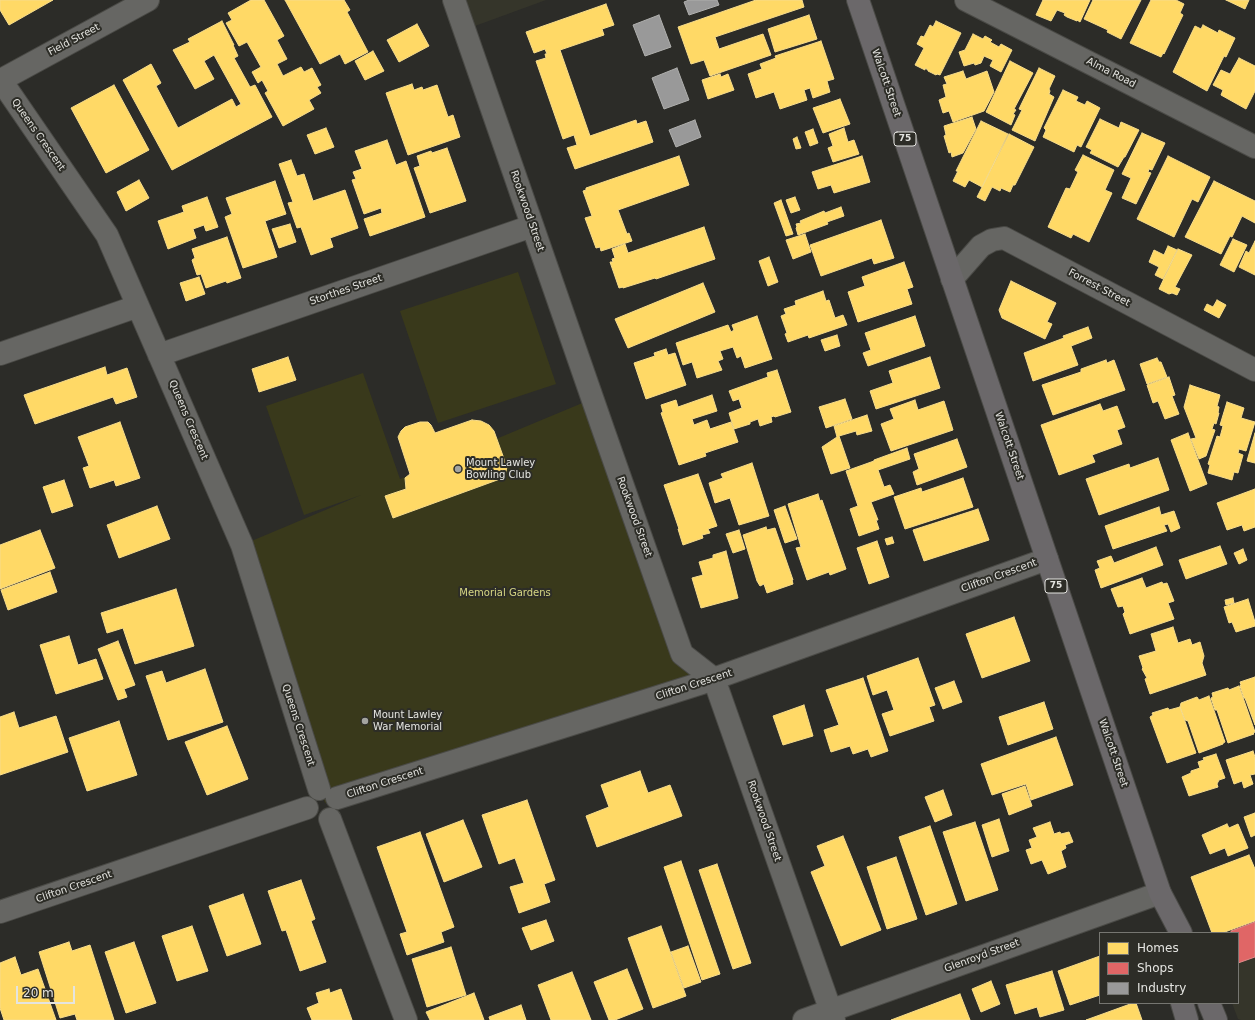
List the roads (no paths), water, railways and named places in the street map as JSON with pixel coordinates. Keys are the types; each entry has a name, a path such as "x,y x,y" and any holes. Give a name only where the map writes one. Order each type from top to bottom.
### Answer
{"main road":[{"name":"Walcott Street","path":"858,0 1160,893 1180,932"},
{"name":"Walcott Street","path":"1160,893 1164,932"},
{"path":"1182,1004 1188,1020"},
{"path":"1209,1004 1216,1020"}],"street":[{"name":"Field Street","path":"0,80 148,0"},
{"name":"Rookwood Street","path":"454,0 682,654 714,678 832,1015"},
{"name":"Alma Road","path":"966,0 1255,146"},
{"name":"Queens Crescent","path":"0,80 107,235 242,545 328,793"},
{"name":"Storthes Street","path":"159,355 532,226"},
{"name":"Forrest Street","path":"952,279 981,246 992,240 1004,238 1255,370"},
{"path":"0,354 138,306"},
{"name":"Clifton Crescent","path":"328,793 714,678 1047,559"},
{"path":"314,790 328,793 338,808 334,816 330,819 320,820 308,813 306,808 307,798 314,790"},
{"name":"Clifton Crescent","path":"0,912 306,808"},
{"path":"330,819 406,1020"},
{"name":"Glenroyd Street","path":"804,1020 832,1015 994,951 1160,893"}],"place":[{"name":"Mount Lawley Bowling Club","path":"458,469"},
{"name":"Mount Lawley War Memorial","path":"365,721"}],"park label":[{"name":"Memorial Gardens","path":"505,593"}]}
